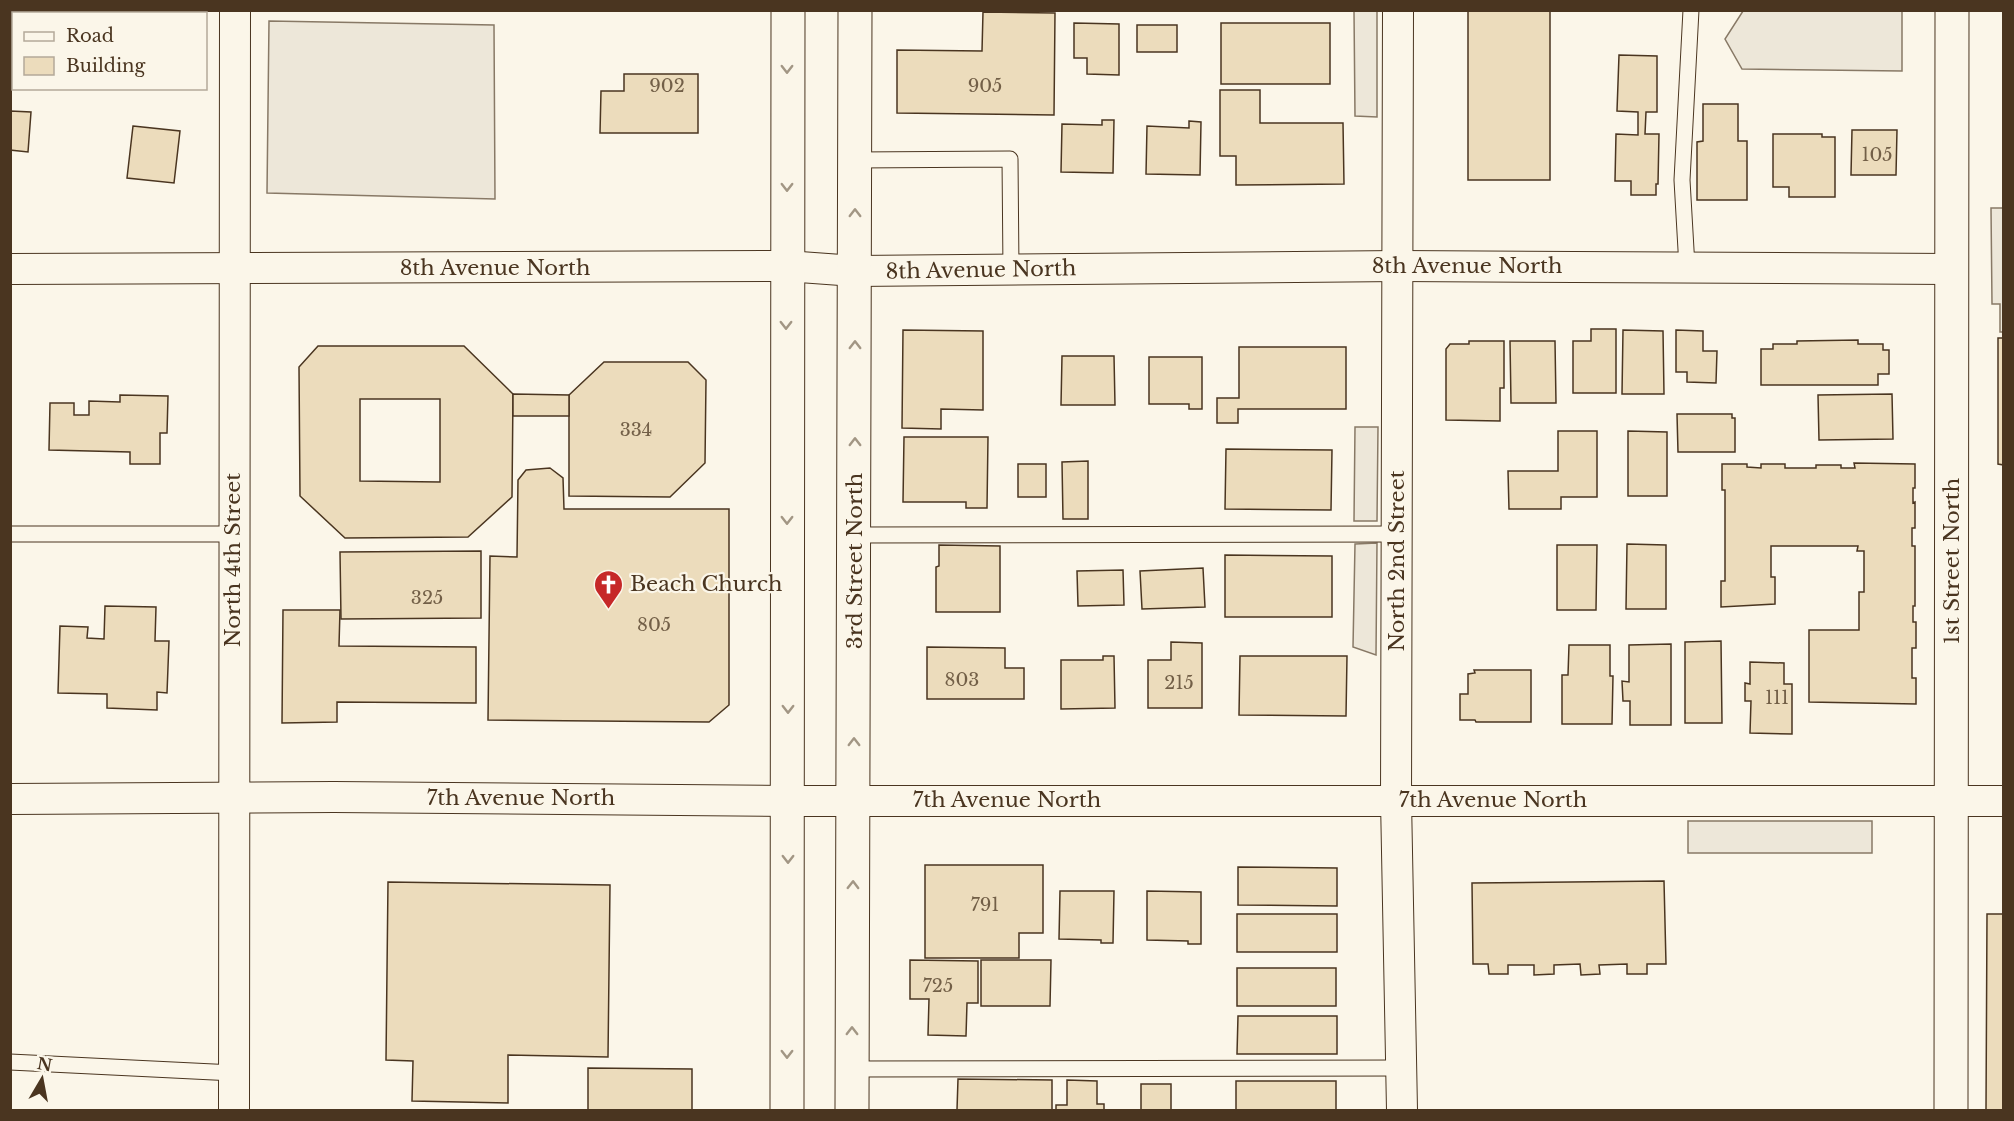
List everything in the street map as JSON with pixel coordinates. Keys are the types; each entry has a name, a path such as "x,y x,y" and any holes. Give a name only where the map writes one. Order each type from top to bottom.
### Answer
{"main road":[{"path":"787,1110 788,10"},
{"name":"3rd Street North","path":"852,1110 855,10"},
{"name":"1st Street North","path":"1951,1110 1952,10"}],"street":[{"name":"North 4th Street","path":"234,1110 235,10"},
{"name":"North 2nd Street","path":"1398,10 1396,800 1402,1110"},
{"name":"8th Avenue North","path":"10,268 786,266 855,271 1398,266 1951,269"},
{"name":"7th Avenue North","path":"10,799 345,797 788,801 2004,801"}],"lane":[{"path":"1687,267 1682,180 1691,10"},
{"path":"855,160 1010,159 1011,270"},
{"path":"10,534 233,534"},
{"path":"854,535 1397,534"},
{"path":"10,1062 234,1073"},
{"path":"852,1069 1401,1068"}],"shaded area":[{"path":"1354,11 1377,11 1377,117 1355,116"},
{"path":"1743,11 1902,11 1902,71 1742,69 1725,39"},
{"path":"269,21 494,25 495,199 267,193"},
{"path":"1991,208 2003,208 2003,332 2000,332 2000,304 1992,304"},
{"path":"1355,427 1378,427 1377,521 1354,521"},
{"path":"1377,543 1376,655 1353,647 1355,544"},
{"path":"1688,821 1872,821 1872,853 1688,853"}],"building":[{"path":"1468,10 1550,10 1550,180 1468,180"},
{"path":"983,12 1055,13 1054,115 897,113 897,50 982,51"},
{"path":"1074,23 1119,24 1119,75 1087,74 1087,58 1074,58"},
{"path":"1221,23 1330,23 1330,84 1221,84"},
{"path":"1137,25 1177,25 1177,52 1137,52"},
{"path":"1619,55 1657,56 1657,112 1646,112 1645,134 1659,134 1656,195 1631,195 1631,181 1615,181 1616,134 1638,135 1638,112 1617,111"},
{"path":"624,74 698,74 698,133 600,133 601,91 624,91"},
{"path":"1220,90 1260,90 1260,123 1343,123 1344,184 1236,185 1236,156 1220,156"},
{"path":"1703,104 1738,104 1738,141 1747,141 1747,200 1697,200 1697,142 1703,141"},
{"path":"10,111 31,112 28,152 10,150"},
{"path":"1102,120 1114,120 1113,173 1061,172 1062,124 1102,125"},
{"path":"1189,121 1201,122 1200,175 1146,174 1147,126 1189,128"},
{"path":"133,126 180,131 174,183 127,178"},
{"path":"1852,130 1897,130 1896,175 1851,175"},
{"path":"1773,134 1822,134 1822,137 1835,137 1835,197 1789,197 1789,187 1773,187"},
{"path":"1591,329 1616,329 1616,393 1573,393 1573,341 1591,341"},
{"path":"903,330 983,331 983,410 941,409 941,429 902,428"},
{"path":"1623,330 1663,331 1664,394 1622,394"},
{"path":"1676,330 1703,331 1703,351 1717,351 1716,383 1687,382 1687,372 1676,372"},
{"path":"1998,338 2004,338 2004,465 1998,464"},
{"path":"1858,340 1858,344 1883,344 1883,350 1889,350 1889,374 1878,374 1878,385 1761,385 1761,349 1773,349 1773,344 1797,344 1797,341"},
{"path":"1469,341 1504,341 1504,388 1500,388 1500,421 1446,420 1446,349 1450,344 1469,344"},
{"path":"1510,341 1555,341 1556,403 1511,403"},
{"path":"318,346 464,346 513,394 512,497 468,537 345,538 300,496 299,367","holes":["360,399 440,399 440,482 360,481"]},
{"path":"1239,347 1346,347 1346,409 1238,409 1238,423 1217,423 1217,398 1239,398"},
{"path":"1062,356 1114,356 1115,405 1061,405"},
{"path":"1149,357 1202,357 1202,409 1189,409 1189,404 1149,404"},
{"path":"604,362 688,362 706,380 705,463 670,497 569,496 569,395"},
{"path":"513,394 569,395 569,416 513,416"},
{"path":"1892,394 1893,439 1819,440 1818,395"},
{"path":"120,395 168,396 167,433 160,433 160,464 130,464 130,452 49,450 50,403 74,403 74,415 89,415 89,401 120,402"},
{"path":"1677,414 1732,414 1732,418 1735,418 1735,452 1678,452"},
{"path":"1558,431 1597,431 1597,497 1561,497 1561,509 1509,509 1508,471 1558,471"},
{"path":"1628,431 1667,432 1667,496 1628,496"},
{"path":"904,437 988,437 987,508 966,508 966,502 903,502"},
{"path":"1226,449 1332,450 1331,510 1225,509"},
{"path":"1088,461 1088,519 1063,519 1062,462"},
{"path":"1854,463 1915,464 1913,503 1915,502 1915,528 1912,528 1912,546 1915,546 1913,622 1916,622 1916,648 1912,648 1912,678 1916,678 1916,704 1809,702 1809,630 1859,630 1859,592 1864,592 1864,551 1857,551 1858,546 1771,546 1771,577 1775,577 1775,604 1721,607 1721,581 1725,581 1725,490 1722,490 1722,464 1747,464 1747,467 1761,468 1761,464 1785,464 1785,468 1841,465 1841,468 1855,468"},
{"path":"1018,464 1046,464 1046,497 1018,497"},
{"path":"550,468 563,478 564,509 729,509 729,705 709,722 488,720 490,556 517,557 518,480 526,470"},
{"path":"1627,544 1666,545 1666,609 1626,609"},
{"path":"939,545 1000,546 1000,612 936,612 936,567 939,566"},
{"path":"1557,545 1597,545 1596,610 1557,610"},
{"path":"481,551 481,618 341,619 340,552"},
{"path":"1225,555 1332,556 1332,617 1225,617"},
{"path":"1203,568 1205,607 1142,609 1140,571"},
{"path":"1123,570 1124,605 1078,606 1077,571"},
{"path":"105,606 156,607 155,641 169,641 167,693 157,692 157,710 107,708 107,694 58,693 60,626 88,627 87,638 104,639"},
{"path":"283,610 340,610 339,646 476,647 476,703 337,702 337,722 282,723"},
{"path":"1721,641 1722,723 1685,723 1685,642"},
{"path":"1171,642 1202,643 1202,708 1148,708 1148,660 1171,660"},
{"path":"1671,644 1671,725 1630,725 1630,701 1623,701 1622,681 1629,682 1629,645"},
{"path":"1569,645 1610,645 1610,676 1613,676 1612,724 1562,724 1562,675 1568,675"},
{"path":"927,647 1005,648 1005,668 1024,668 1024,699 927,699"},
{"path":"1103,656 1114,656 1115,708 1061,709 1061,660 1103,660"},
{"path":"1240,656 1347,656 1346,716 1239,715"},
{"path":"1750,662 1784,663 1784,684 1792,684 1792,734 1750,733 1751,701 1745,701 1745,683 1750,684"},
{"path":"1474,670 1531,670 1531,722 1460,720 1460,694 1468,694 1468,674 1475,673"},
{"path":"925,865 1043,865 1043,933 1019,933 1019,958 925,958"},
{"path":"1238,867 1337,868 1337,906 1238,905"},
{"path":"1664,881 1666,964 1647,964 1647,974 1627,974 1627,964 1599,965 1600,974 1581,975 1580,964 1554,965 1554,974 1534,975 1534,965 1508,965 1508,974 1489,974 1488,964 1473,964 1472,883"},
{"path":"388,882 610,885 608,1057 508,1055 508,1103 412,1101 413,1061 386,1060"},
{"path":"1060,891 1114,891 1113,943 1101,943 1101,940 1059,939"},
{"path":"1147,891 1201,892 1201,944 1188,944 1188,941 1147,940"},
{"path":"1237,914 1337,914 1337,952 1237,952"},
{"path":"1987,914 2004,914 2004,1110 1986,1110"},
{"path":"910,960 978,961 978,1003 967,1003 966,1036 928,1035 929,999 910,999"},
{"path":"981,960 1051,960 1050,1006 981,1006"},
{"path":"1237,968 1336,968 1336,1006 1237,1006"},
{"path":"1238,1016 1337,1016 1337,1054 1237,1054"},
{"path":"588,1068 692,1069 692,1110 588,1110"},
{"path":"958,1079 1052,1080 1052,1110 957,1110"},
{"path":"1067,1080 1097,1081 1097,1104 1104,1104 1104,1110 1056,1110 1056,1105 1067,1105"},
{"path":"1236,1081 1336,1081 1336,1110 1236,1110"},
{"path":"1141,1084 1171,1084 1171,1110 1141,1110"}],"place":[{"name":"Beach Church","path":"609,610"}]}
